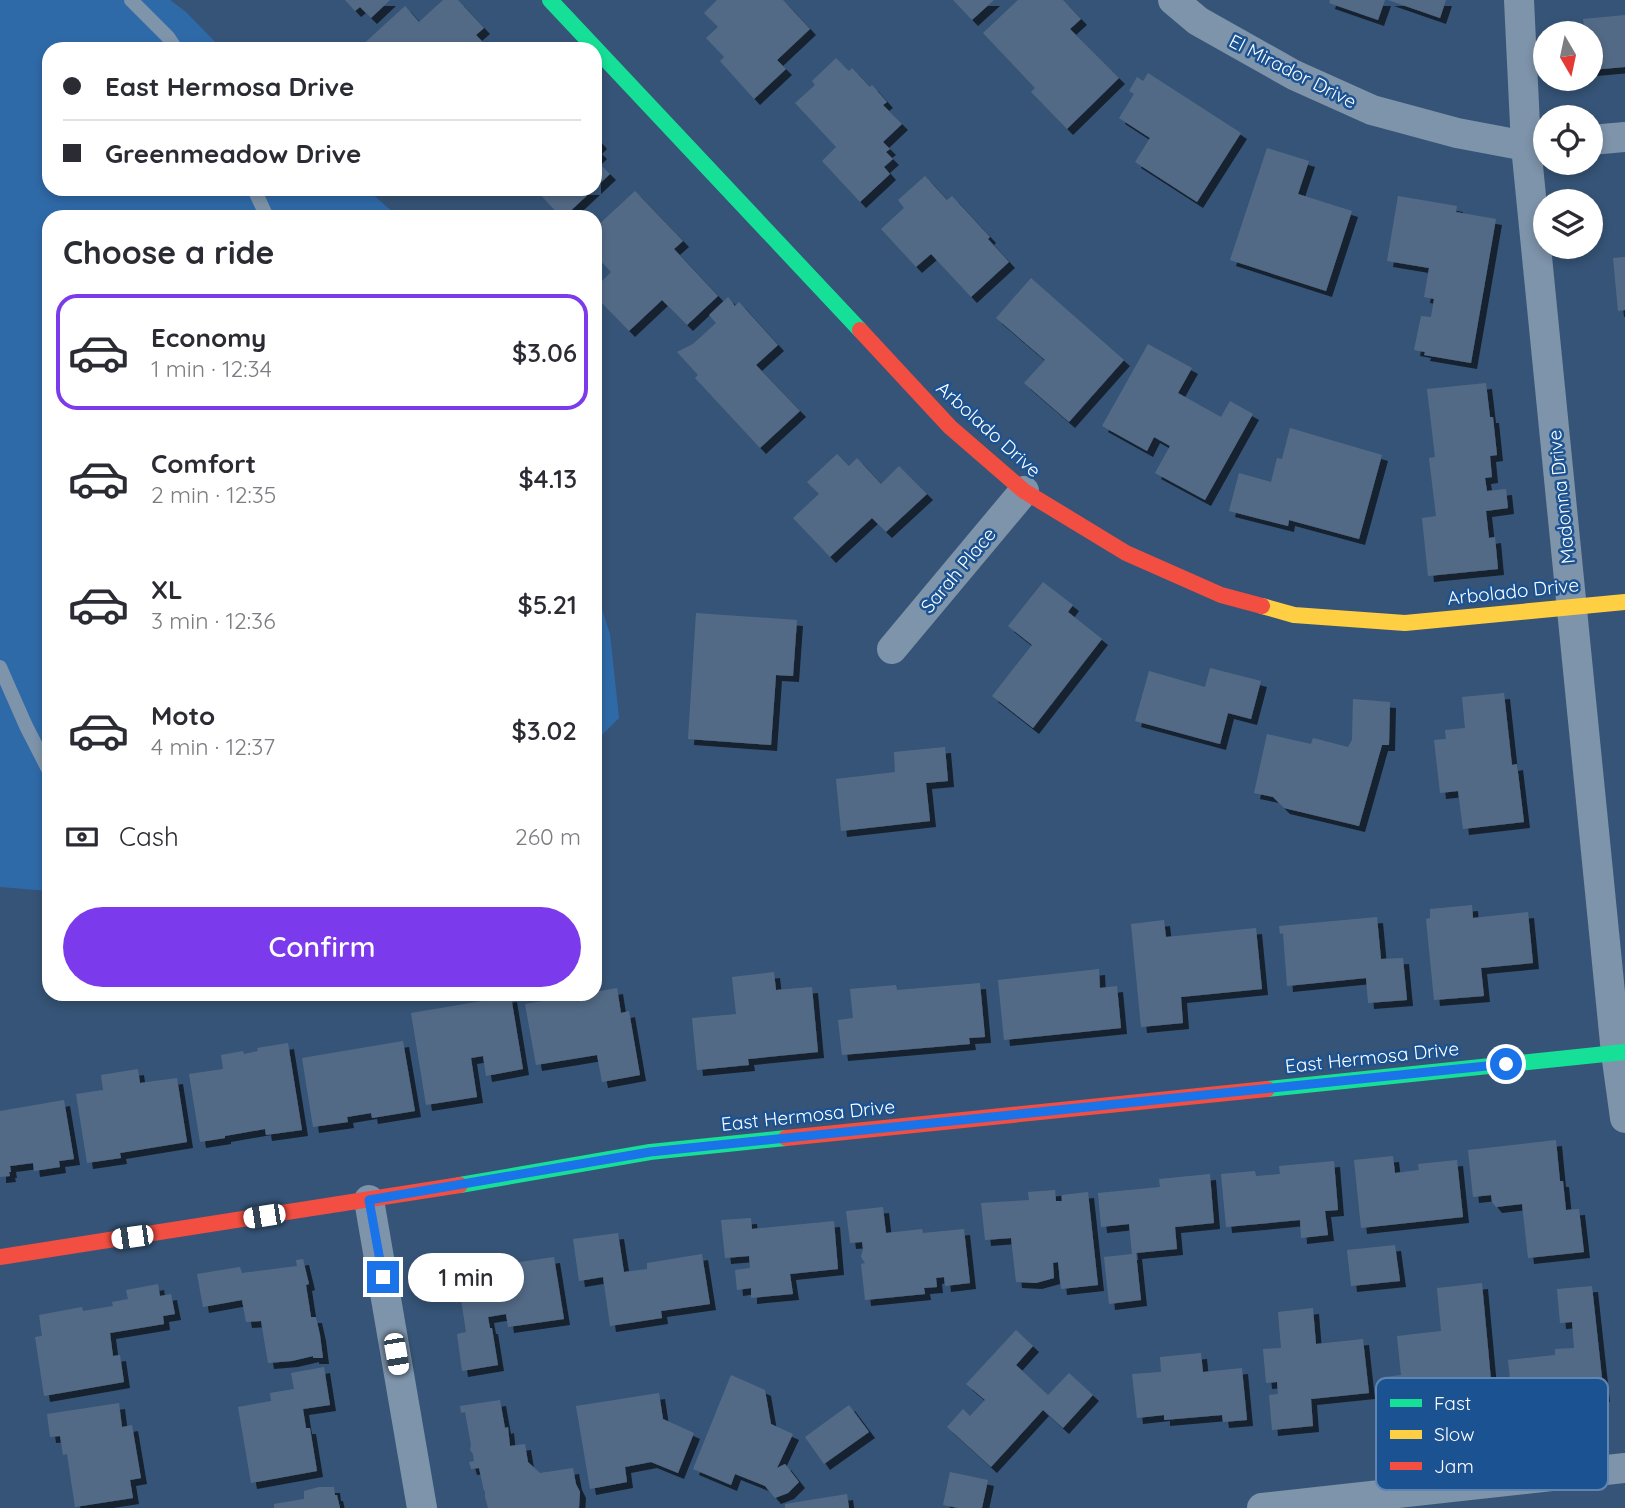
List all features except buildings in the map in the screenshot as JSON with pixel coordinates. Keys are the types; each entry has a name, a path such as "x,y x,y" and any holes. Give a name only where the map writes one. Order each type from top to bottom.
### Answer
{"street":[{"name":"Arbolado Drive","path":"550,0 589,42"},
{"name":"El Mirador Drive","path":"1173,0 1198,21 1294,75 1372,110 1457,132 1533,145"},
{"name":"Madonna Drive","path":"1520,0 1533,118"},
{"name":"Arbolado Drive","path":"602,56 950,427 1024,491 1126,553 1221,595 1294,615 1405,623 1625,602"},
{"path":"1603,139 1625,137"},
{"name":"Madonna Drive","path":"1538,175 1572,606 1621,1052 1625,1118"},
{"name":"Sarah Place","path":"892,649 1024,491"},
{"name":"East Hermosa Drive","path":"0,1256 369,1200 650,1152 1621,1052"},
{"path":"369,1200 422,1508"},
{"path":"1262,1508 1425,1490"}],"lane":[{"path":"131,0 171,42"},
{"path":"0,667 42,757"}],"shaded area":[{"path":"0,0 170,0 186,12 215,42 42,42 42,196 375,196 390,210 42,210 42,890 0,887"},
{"path":"602,609 610,634 619,718 602,735"}],"traffic: fast":[{"path":"550,0 589,42"},
{"path":"602,55 860,330"},
{"path":"1267,1089 1625,1052"},
{"path":"460,1185 650,1152 786,1138"}],"traffic: slow":[{"path":"1262,606 1294,615 1405,623 1625,602"}],"traffic: jam":[{"path":"860,330 950,427 1024,491 1126,553 1221,595 1262,606"},
{"path":"786,1138 1267,1089"},
{"path":"0,1257 460,1185"}],"route":[{"path":"383,1277 369,1200 650,1152 1506,1064"}]}
